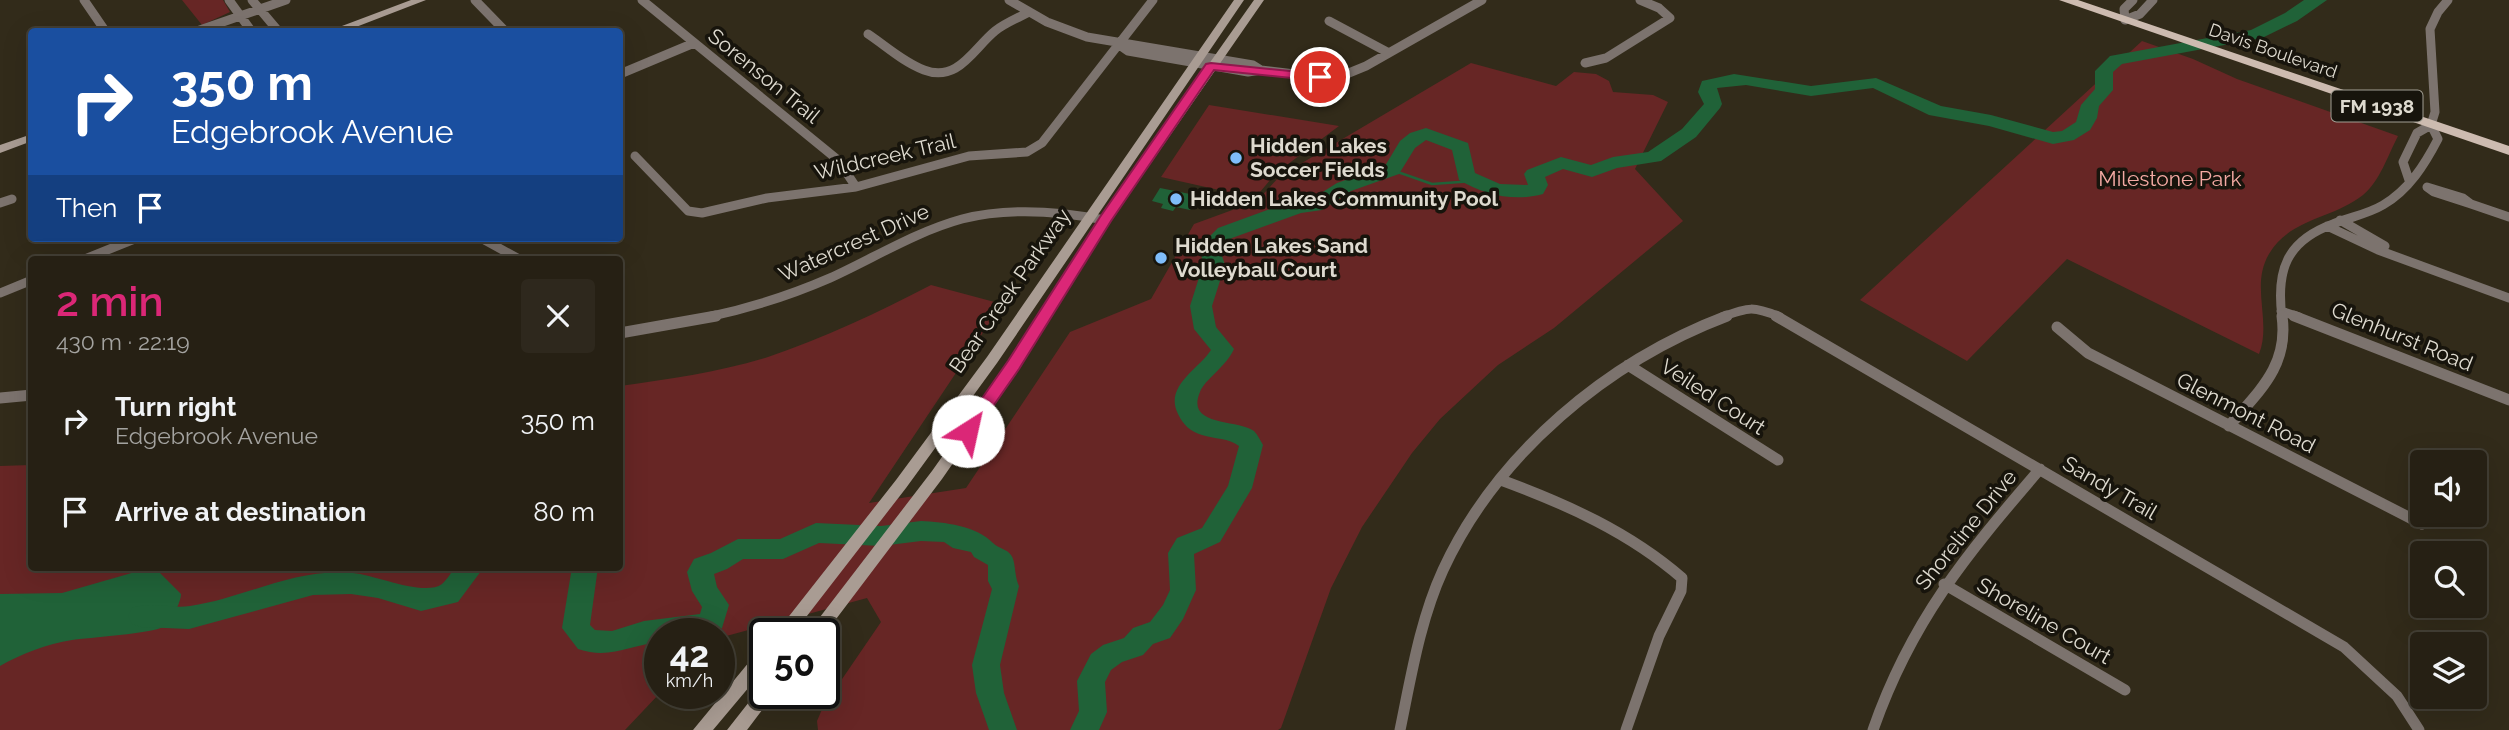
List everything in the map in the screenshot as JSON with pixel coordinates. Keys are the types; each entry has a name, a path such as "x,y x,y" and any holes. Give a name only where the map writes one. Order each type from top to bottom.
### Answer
{"main road":[{"path":"342,28 421,0"},
{"name":"Bear Creek Parkway","path":"796,618 901,484 992,360 1239,0"},
{"name":"Bear Creek Parkway","path":"827,618 937,475 1014,365 1105,220 1213,62 1259,0"},
{"name":"Davis Boulevard","path":"2064,0 2509,151"},
{"path":"0,149 28,138"},
{"path":"702,730 749,674"},
{"path":"736,730 753,709"}],"street":[{"path":"84,0 103,28"},
{"path":"229,0 249,28"},
{"path":"252,0 276,28"},
{"path":"205,28 286,0"},
{"path":"474,0 502,28"},
{"name":"Sorenson Trail","path":"642,0 838,160 856,187"},
{"path":"1009,0 1066,30 1118,44 1128,51 1213,62 1248,72 1261,70 1320,77 1344,75 1389,53 1478,2"},
{"name":"Wildcreek Trail","path":"635,156 694,214 767,198 856,187 969,156 1027,152 1036,147 1153,0"},
{"path":"1464,0 1478,2"},
{"path":"1585,62 1606,58 1670,18 1659,8 1640,0"},
{"path":"2133,0 2124,9 2125,20 2140,14 2151,0"},
{"path":"2409,180 2403,162 2417,133 2431,125 2435,112 2430,29 2438,12 2448,0"},
{"path":"869,34 920,68 944,73 957,70 996,30 1029,12"},
{"path":"1329,21 1389,53"},
{"path":"623,73 694,43"},
{"path":"2229,426 2275,367 2283,348 2278,280 2283,265 2301,241 2340,220 2386,203 2400,192 2409,180 2422,170 2438,139 2431,125"},
{"path":"2409,180 2509,217"},
{"path":"0,204 12,199"},
{"name":"Watercrest Drive","path":"623,332 702,319 772,300 833,277 918,234 973,216 1030,209 1105,220"},
{"path":"2340,220 2396,254"},
{"path":"2327,226 2378,250 2396,254 2509,299"},
{"path":"92,256 127,242"},
{"path":"488,242 514,256"},
{"path":"0,293 28,282"},
{"name":"Sandy Trail","path":"1628,365 1746,307 1757,308 1781,318 2344,647 2391,691 2419,730"},
{"name":"Glenhurst Road","path":"2281,311 2350,335 2509,400"},
{"name":"Glenmont Road","path":"2057,327 2088,353 2410,518"},
{"path":"1400,730 1415,661 1442,570 1468,525 1537,437 1575,404 1628,365"},
{"name":"Veiled Court","path":"1628,365 1777,460"},
{"path":"0,398 28,395"},
{"name":"Shoreline Drive","path":"1873,730 1897,665 1944,584 2040,469"},
{"path":"1501,480 1551,499 1609,528 1669,565 1682,578 1682,591 1659,636 1626,730"},
{"name":"Shoreline Court","path":"1944,584 2125,690"}],"green space":[{"path":"182,0 223,0 230,12 202,25"},
{"name":"Milestone Park","path":"2142,41 2193,59 2237,79 2398,136 2379,175 2363,195 2288,233 2269,254 2261,278 2263,329 2259,354 2067,259 1967,361 1860,300"},
{"path":"1471,63 1556,86 1574,72 1596,74 1609,81 1613,92 1653,95 1668,102 1635,169 1683,221 1554,328 1498,365 1440,419 1412,453 1362,527 1331,588 1281,728 1278,730 818,730 817,721 822,709 840,709 840,682 881,622 867,598 793,618 749,618 749,630 735,634 735,618 644,618 645,709 625,730 0,730 0,466 28,465 28,571 623,571 623,386 713,371 768,357 851,324 931,285 1002,304 869,503 966,488 1070,332 1151,299 1194,224 1257,201 1280,176"},
{"name":"Hidden Lakes Soccer Fields","path":"1209,105 1339,126 1276,173 1255,198 1161,177"}],"shaded area":[{"name":"Hidden Lakes Community Pool","path":"1160,188 1200,196 1190,210 1176,207 1173,211 1161,208 1163,204 1152,201"},
{"path":"139,571 156,571 181,594 175,612 163,627 63,642 34,650 0,666 0,594 62,593"}],"waterway":[{"path":"1084,730 1093,712 1091,681 1101,662 1113,653 1133,647 1143,636 1160,630 1174,611 1183,590 1181,553 1186,545 1211,535 1240,488 1251,445 1239,434 1210,428 1193,420 1186,400 1193,383 1213,364 1223,349 1205,329 1201,306 1214,265 1211,253 1214,242 1225,233 1300,207 1315,206 1344,187 1392,170 1407,145 1426,134 1461,147 1466,176 1490,187 1518,192 1536,190 1538,185 1534,174 1561,163 1592,171 1613,163 1654,157 1689,133 1713,104 1707,92 1708,85 1734,79 1811,91 1876,83 1936,111 1991,121 2053,138 2067,136 2083,126 2088,118 2090,105 2104,90 2104,71 2116,60 2256,34 2319,0"},
{"path":"1392,170 1432,184 1474,181"},
{"path":"584,571 576,628 588,641 612,643 644,632 707,625 712,620 716,605 705,591 700,572 703,566 718,562 738,549 783,549 816,533 881,536 921,531 944,532 956,535 962,541 972,541 1001,560 1001,581 1006,586 986,665 990,693 1003,730"},
{"path":"141,616 189,618 313,584 351,583 378,587 421,600 449,594 468,571"}],"place":[{"name":"Hidden Lakes Soccer Fields","path":"1236,158"},
{"name":"Hidden Lakes Community Pool","path":"1176,199"},
{"name":"Hidden Lakes Sand Volleyball Court","path":"1161,258"}],"route":[{"path":"968,431 1014,365 1105,220 1211,66 1248,72 1261,70 1320,77"}]}
